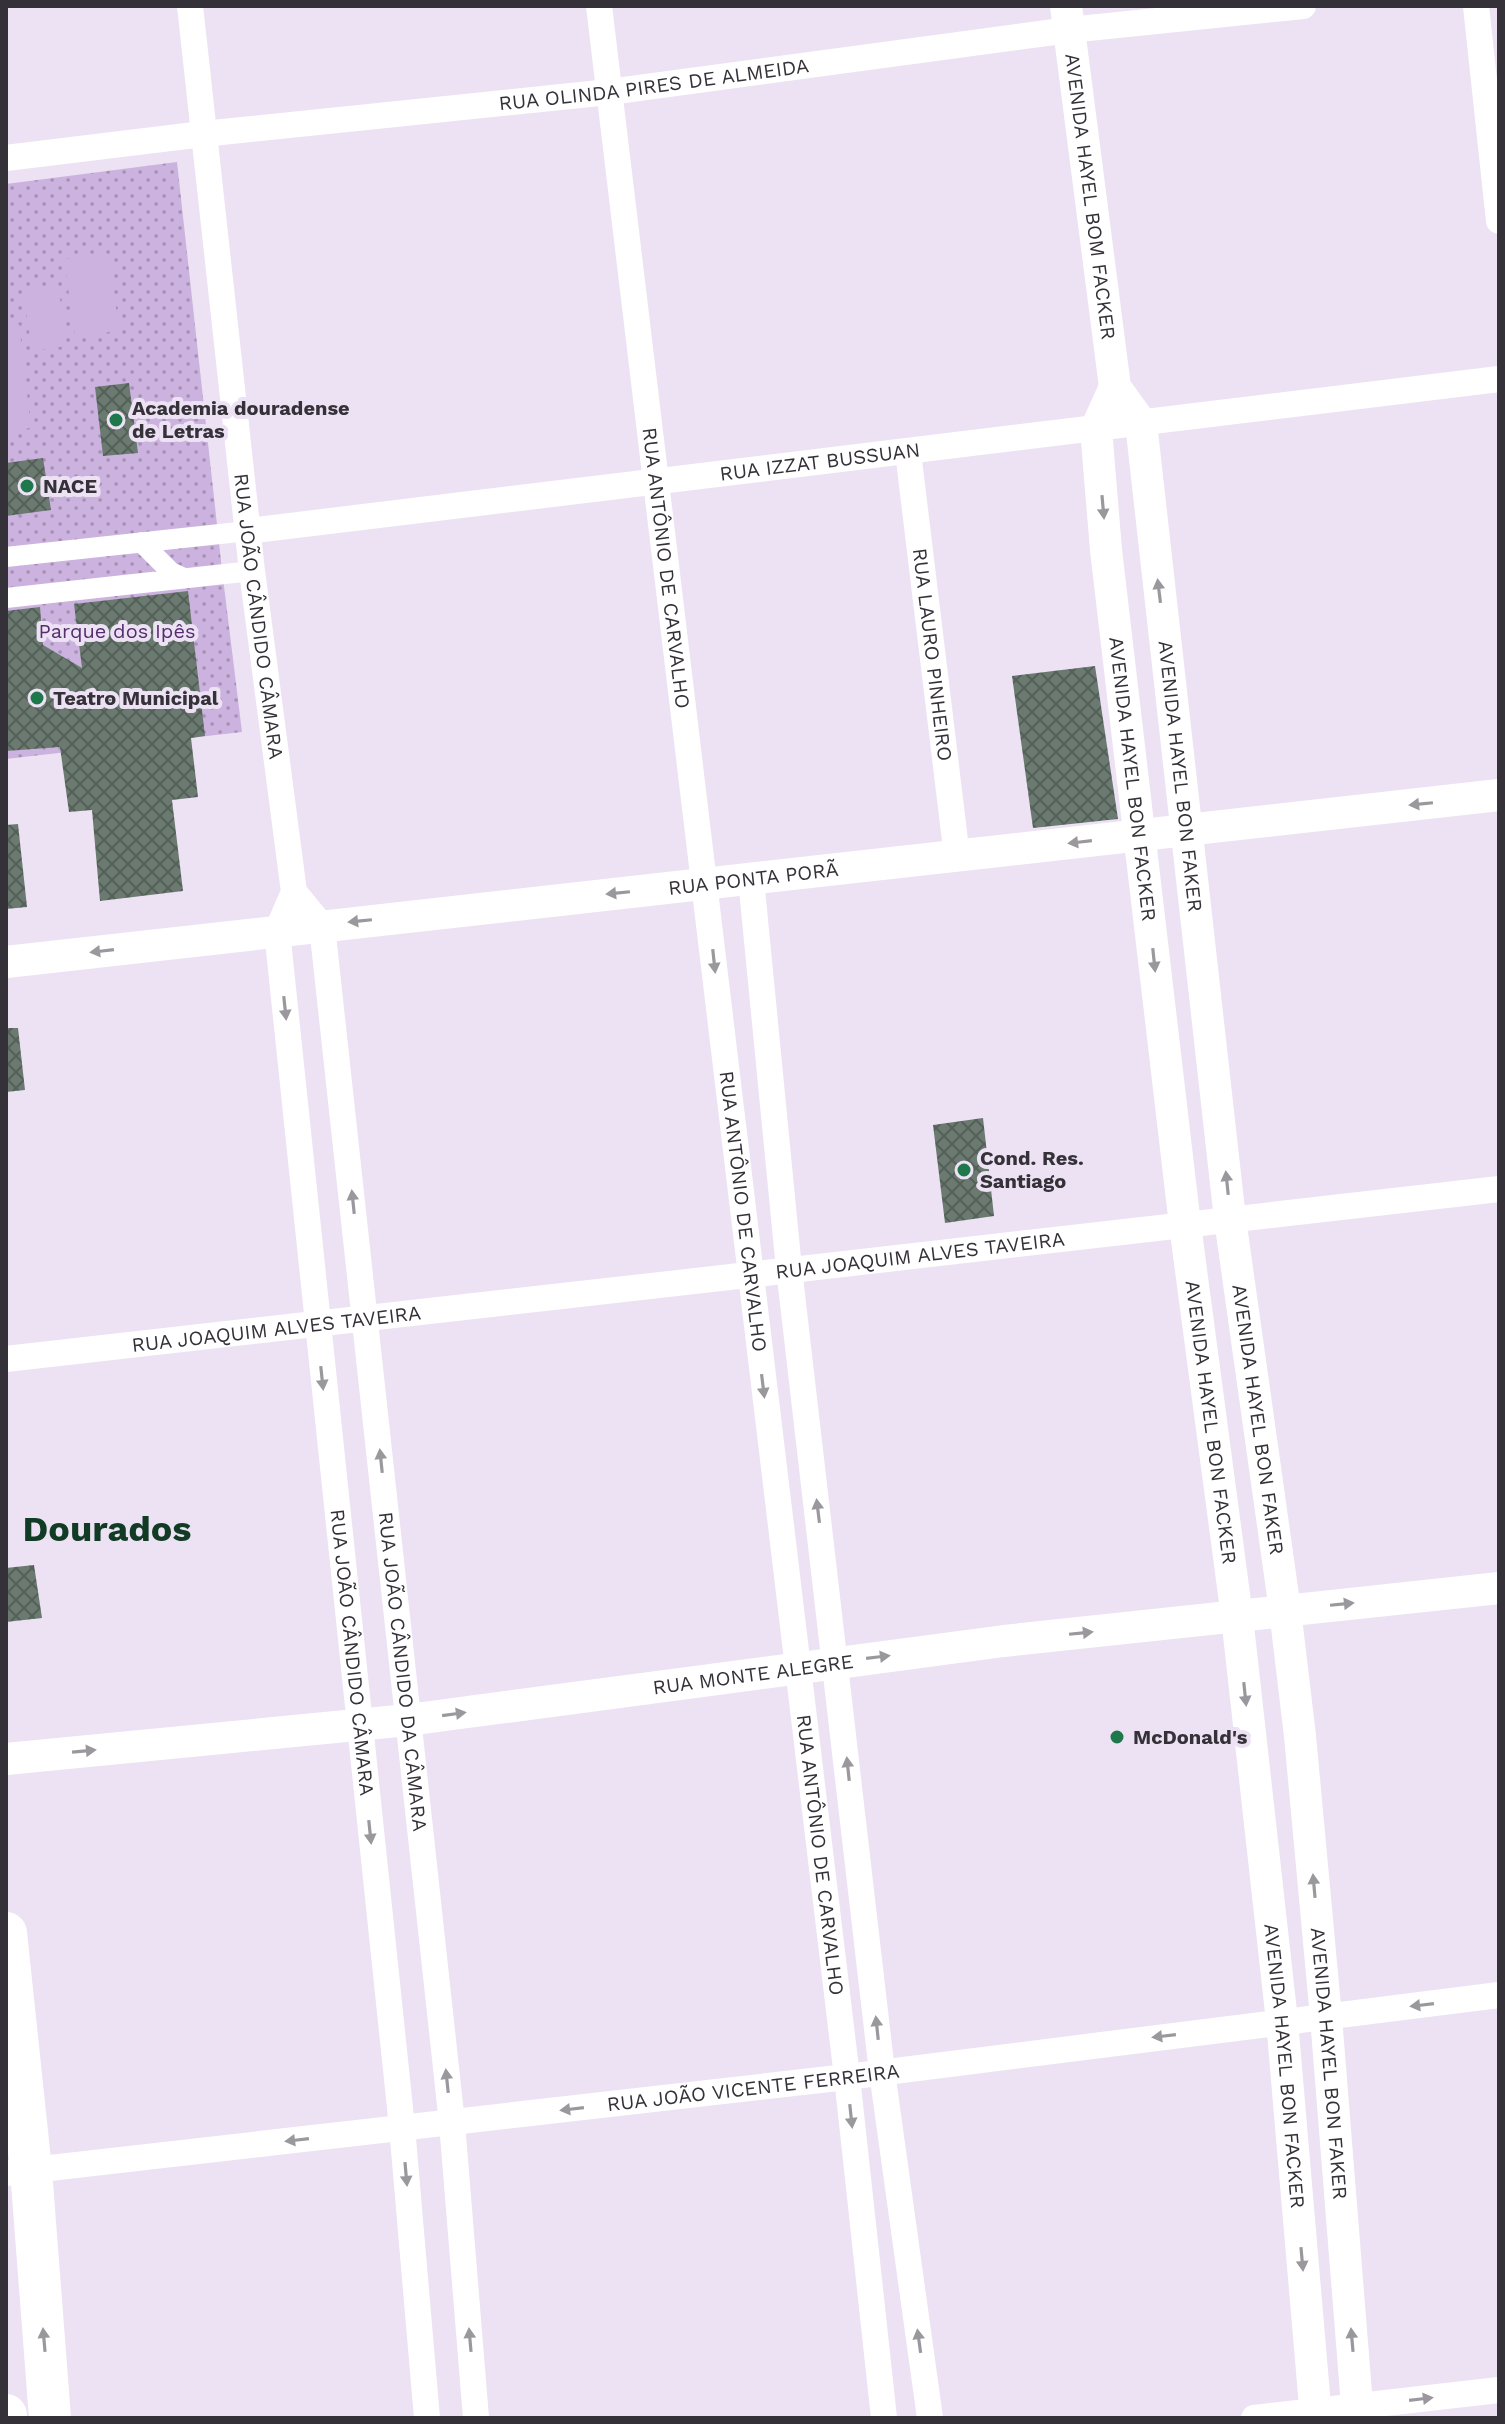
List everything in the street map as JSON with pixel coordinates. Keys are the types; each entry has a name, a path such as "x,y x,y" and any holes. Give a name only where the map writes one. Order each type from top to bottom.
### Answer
{"main road":[{"path":"6,1933 18,2172 50,2418"}],"street":[{"name":"RUA JOÃO CÂNDIDO CÂMARA","path":"190,6 252,571 294,892 277,931 402,2127 427,2418"},
{"name":"RUA ANTÔNIO DE CARVALHO","path":"599,6 706,883 749,1274 847,2077 884,2418"},
{"name":"RUA OLINDA PIRES DE ALMEIDA","path":"6,158 203,134 609,92 1067,18 1303,6"},
{"path":"1476,6 1499,221"},
{"name":"AVENIDA HAYEL BOM FACKER","path":"1067,18 1115,387 1141,423"},
{"name":"RUA IZZAT BUSSUAN","path":"6,557 658,483 1499,379"},
{"path":"1096,429 1115,387"},
{"name":"AVENIDA HAYEL BON FAKER","path":"1141,423 1154,554 1189,829 1230,1219 1285,1610 1326,2017 1358,2413"},
{"name":"AVENIDA HAYEL BON FACKER","path":"1096,429 1106,550 1185,1225 1237,1617 1282,2021 1316,2414"},
{"name":"RUA LAURO PINHEIRO","path":"908,452 957,857"},
{"path":"141,542 171,572 184,578"},
{"path":"6,598 252,571"},
{"name":"RUA PONTA PORÃ","path":"6,962 1499,795"},
{"name":"RUA ANTÔNIO DE CARVALHO","path":"751,879 789,1269 882,2072 930,2418"},
{"path":"294,892 322,926"},
{"name":"RUA JOÃO CÂNDIDO DA CÂMARA","path":"322,926 452,2123 476,2418"},
{"name":"RUA JOAQUIM ALVES TAVEIRA","path":"6,1359 1499,1189"},
{"name":"RUA MONTE ALEGRE","path":"6,1759 408,1720 1004,1641 1499,1588"},
{"name":"RUA JOÃO VICENTE FERREIRA","path":"18,2172 847,2077 1499,1995"},
{"path":"1254,2418 1358,2413 1499,2390"}],"green space":[{"name":"Parque dos Ipês","path":"177,162 242,732 6,759 6,184"},
{"path":"109,254 119,331 75,336 64,259"},
{"path":"58,285 67,346 32,351 23,290"},
{"path":"19,324 31,428 6,431 6,326"}],"building":[{"name":"Academia douradense de Letras","path":"129,383 138,453 103,456 95,387"},
{"name":"NACE","path":"43,458 51,510 6,516 6,463"},
{"path":"188,591 205,736 191,738 198,797 172,800 183,891 100,901 92,810 69,812 60,747 6,751 6,611 40,607 43,645 82,668 74,604"},
{"path":"1095,666 1118,819 1033,828 1012,676"},
{"path":"18,824 27,907 6,909 6,825"},
{"path":"6,1028 18,1028 25,1090 6,1092"},
{"name":"Cond. Res. Santiago","path":"983,1118 994,1216 945,1223 933,1125"},
{"path":"34,1565 42,1618 6,1622 6,1568"}],"place":[{"name":"Academia douradense de Letras","path":"116,420"},
{"name":"NACE","path":"27,486"},
{"name":"Teatro Municipal","path":"37,698"},
{"name":"Cond. Res. Santiago","path":"964,1170"},
{"name":"McDonald's","path":"1117,1737"}],"district":[{"name":"Dourados","path":"107,1529"}]}
